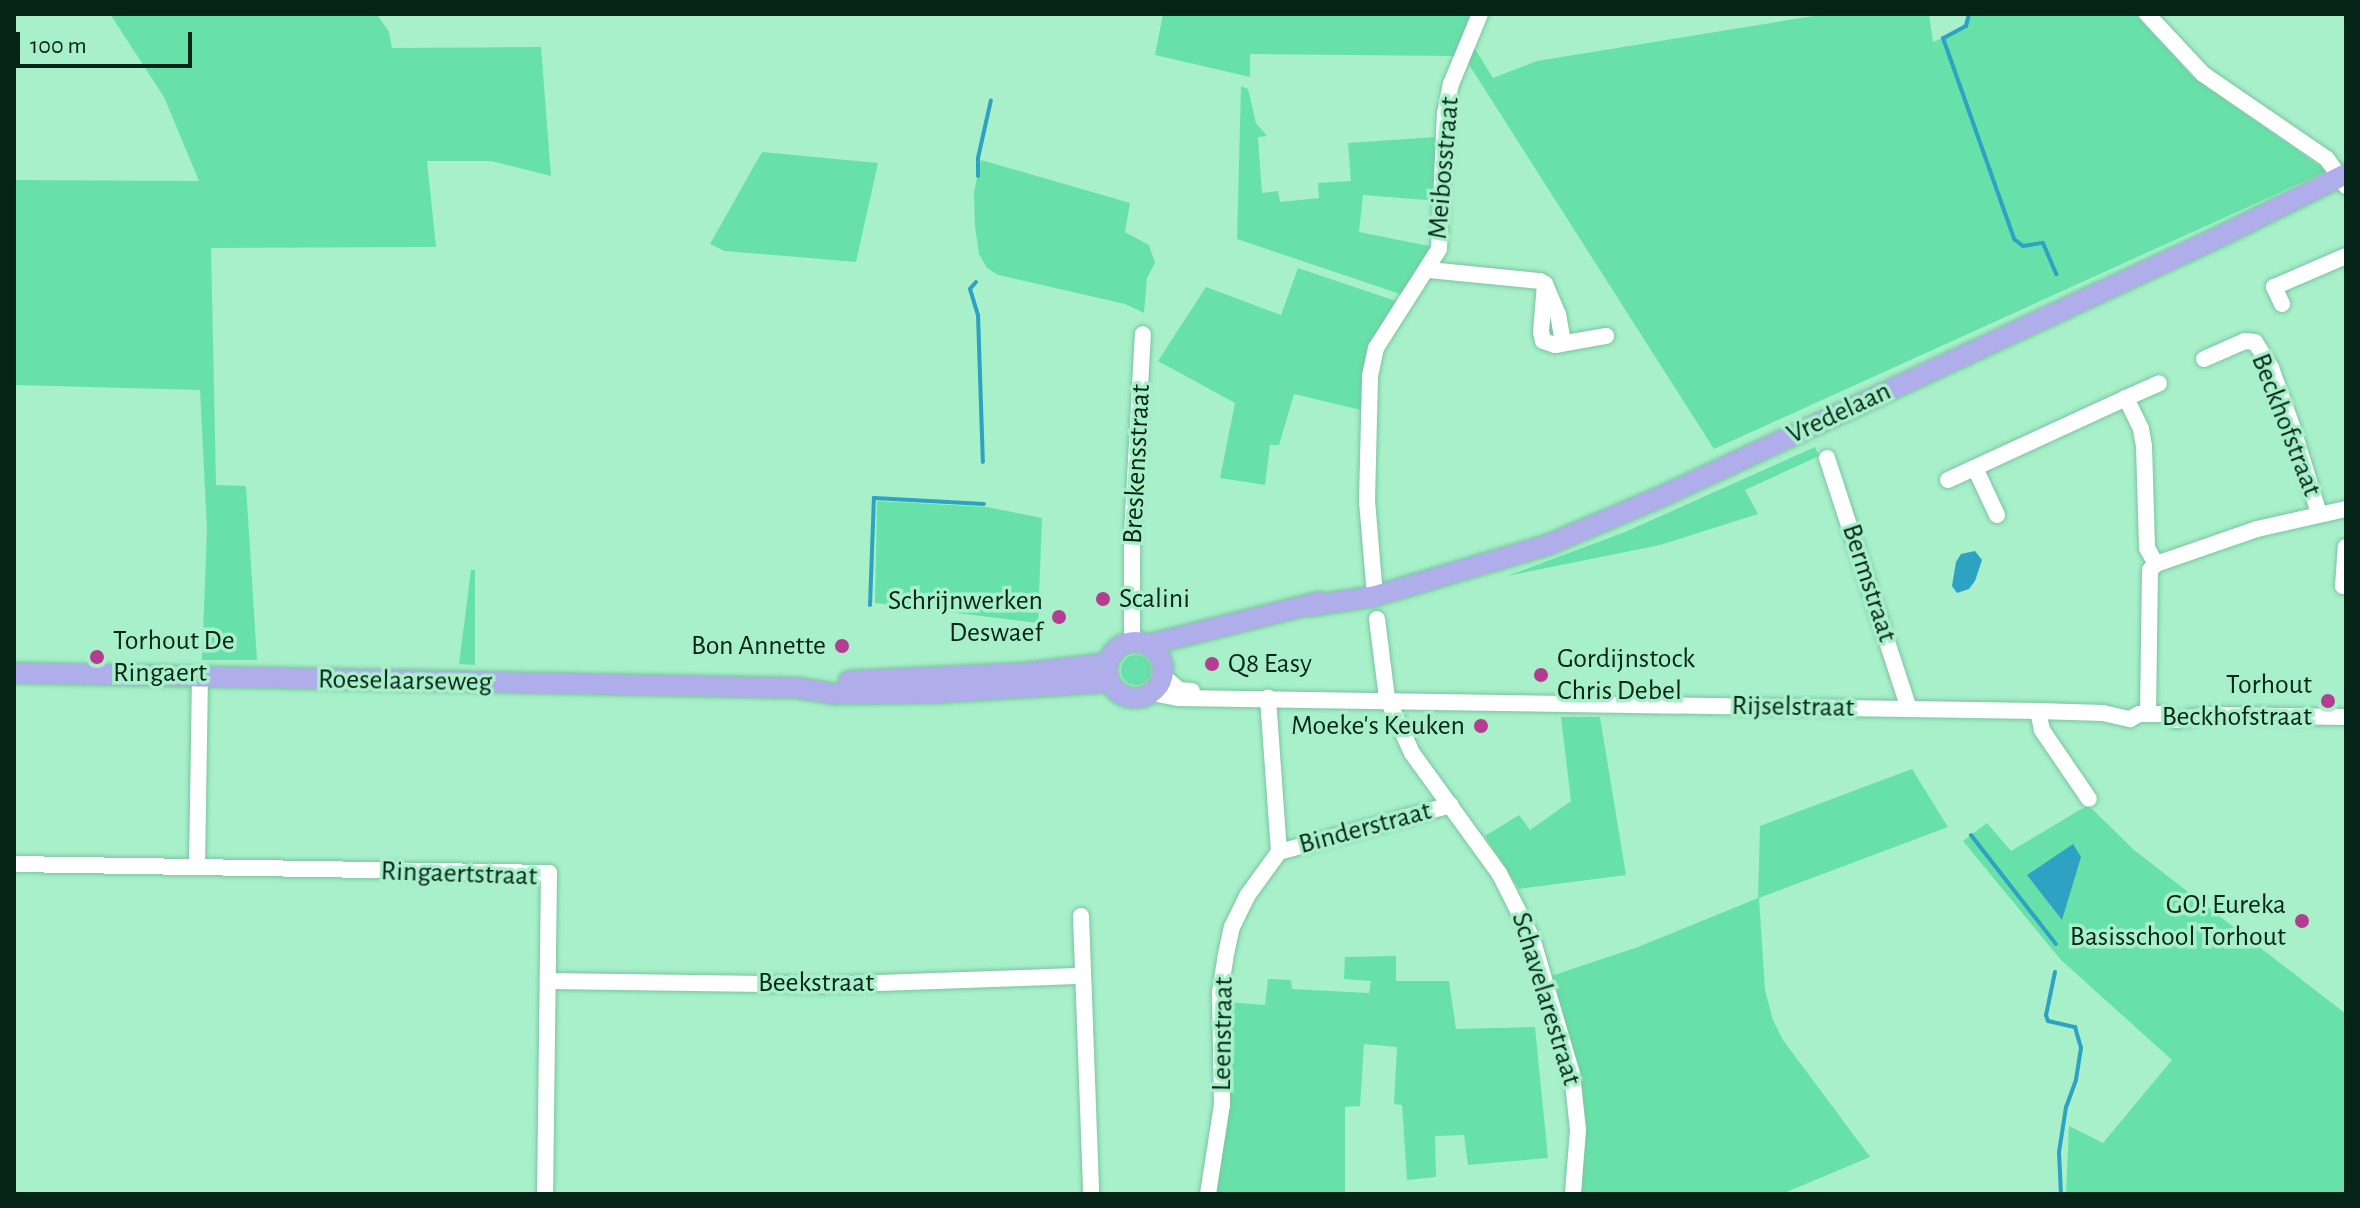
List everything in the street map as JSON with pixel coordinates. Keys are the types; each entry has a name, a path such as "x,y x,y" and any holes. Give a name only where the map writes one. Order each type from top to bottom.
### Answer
{"main road":[{"name":"Vredelaan","path":"1140,643 1310,606 1550,544 1667,494 2345,180"},
{"path":"1160,678 1159,654 1140,643 1117,649 1109,672 1123,696 1133,699 1160,678 1198,632"},
{"name":"Roeselaarseweg","path":"14,673 797,688 835,682 1109,672"}],"street":[{"name":"Meibosstraat","path":"1375,590 1367,501 1370,376 1376,348 1429,270 1439,249 1445,114 1451,84 1480,14"},
{"path":"2147,14 2203,74 2327,159 2345,180"},
{"path":"2282,304 2274,287 2346,256"},
{"path":"1429,270 1545,284 1543,341 1555,345 1606,336"},
{"name":"Breskensstraat","path":"1140,643 1132,535 1143,334"},
{"name":"Beckhofstraat","path":"2204,359 2245,341 2255,342 2271,368 2282,397 2319,514"},
{"path":"1948,480 2159,383"},
{"path":"2126,398 2141,429 2147,548 2156,564 2150,570 2150,714"},
{"name":"Bermstraat","path":"1827,458 1909,709"},
{"path":"1975,468 1997,515"},
{"name":"Beckhofstraat","path":"2156,564 2257,529 2346,509"},
{"path":"2343,586 2346,547"},
{"path":"1377,619 1387,698"},
{"path":"197,867 200,677"},
{"name":"Rijselstraat","path":"1160,678 1177,698 1213,695 2103,713 2130,707 2150,714 2177,708 2206,715 2346,717"},
{"path":"1268,697 1279,852"},
{"name":"Schavelarestraat","path":"1387,698 1412,753 1499,873 1532,938 1572,1074 1578,1130 1573,1194"},
{"path":"2038,711 2042,730 2089,799"},
{"name":"Binderstraat","path":"1279,852 1451,805"},
{"name":"Leenstraat","path":"1208,1194 1222,1105 1220,992 1225,959 1232,927 1247,896 1279,852"},
{"name":"Ringaertstraat","path":"14,864 549,873 545,1194"},
{"path":"1081,916 1091,1194"},
{"name":"Beekstraat","path":"548,981 821,985 1083,976"}],"green space":[{"path":"110,14 377,14 389,32 392,48 541,47 551,176 491,161 427,161 436,247 211,248 216,485 246,486 257,660 202,660 207,529 200,390 14,385 14,180 199,181 164,97"},
{"path":"1163,14 1475,14 1454,56 1250,54 1250,77 1155,55"},
{"path":"1826,14 1929,14 1933,42 1960,31 1969,14 2135,14 2194,78 2327,171 1714,449 1466,60 1472,44 1493,78 1537,61"},
{"path":"1241,86 1248,89 1256,123 1267,136 1258,137 1262,193 1278,191 1280,202 1319,198 1318,183 1351,181 1348,143 1436,137 1439,142 1439,201 1363,195 1359,232 1434,247 1403,295 1237,239"},
{"path":"762,152 878,163 856,262 725,251 710,244"},
{"path":"981,160 1130,203 1125,232 1149,245 1155,263 1147,278 1144,313 1125,304 998,275 987,268 979,254 975,226 974,192"},
{"path":"1298,268 1396,301 1367,349 1361,410 1294,394 1279,445 1270,445 1265,485 1220,478 1235,403 1158,361 1206,287 1281,315"},
{"path":"1815,447 1819,456 1745,490 1758,514 1660,545 1507,576 1625,532"},
{"path":"877,501 987,507 1042,518 1038,623 875,603"},
{"path":"471,570 475,570 475,665 459,664"},
{"path":"1136,655 1142,656 1150,664 1150,676 1142,684 1136,685 1130,684 1122,676 1121,670 1122,664 1130,656"},
{"path":"1561,717 1600,717 1626,875 1519,889 1485,836 1519,815 1530,830 1571,801"},
{"path":"1912,769 1948,827 1759,898 1765,990 1773,1020 1783,1040 1870,1157 1782,1194 1581,1194 1586,1126 1582,1091 1551,976 1638,947 1758,898 1760,826"},
{"path":"2088,805 2134,850 2346,1014 2346,1194 2066,1194 2069,1126 2103,1143 2172,1060 2061,960 1963,841 1987,823 2011,851"},
{"path":"1396,956 1396,981 1449,981 1456,1029 1535,1027 1548,1158 1468,1165 1464,1135 1435,1136 1436,1177 1407,1180 1402,1105 1394,1104 1397,1047 1364,1044 1360,1106 1345,1107 1345,1194 1215,1193 1225,1130 1226,1002 1265,1005 1268,979 1291,980 1292,989 1369,993 1371,981 1344,979 1345,957"}],"water":[{"path":"1975,551 1982,560 1975,581 1969,589 1957,593 1952,586 1956,562 1961,554"},
{"path":"2073,844 2081,857 2062,920 2027,875"}],"waterway":[{"path":"1969,14 1966,26 1943,38 2014,239 2023,246 2043,243 2056,274"},
{"path":"978,176 978,158 991,100"},
{"path":"976,282 970,289 978,315 983,462"},
{"path":"870,605 874,498 984,504"},
{"path":"1971,835 2056,944"},
{"path":"2055,972 2046,1015 2048,1021 2075,1027 2081,1048 2076,1080 2066,1107 2059,1152 2061,1194"}],"place":[{"name":"Scalini","path":"1103,599"},
{"name":"Schrijnwerken Deswaef","path":"1059,617"},
{"name":"Bon Annette","path":"842,646"},
{"name":"Torhout De Ringaert","path":"97,657"},
{"name":"Q8 Easy","path":"1212,664"},
{"name":"Gordijnstock Chris Debel","path":"1541,675"},
{"name":"Torhout Beckhofstraat","path":"2328,701"},
{"name":"Moeke's Keuken","path":"1481,726"},
{"name":"GO! Eureka Basisschool Torhout","path":"2302,921"}]}
